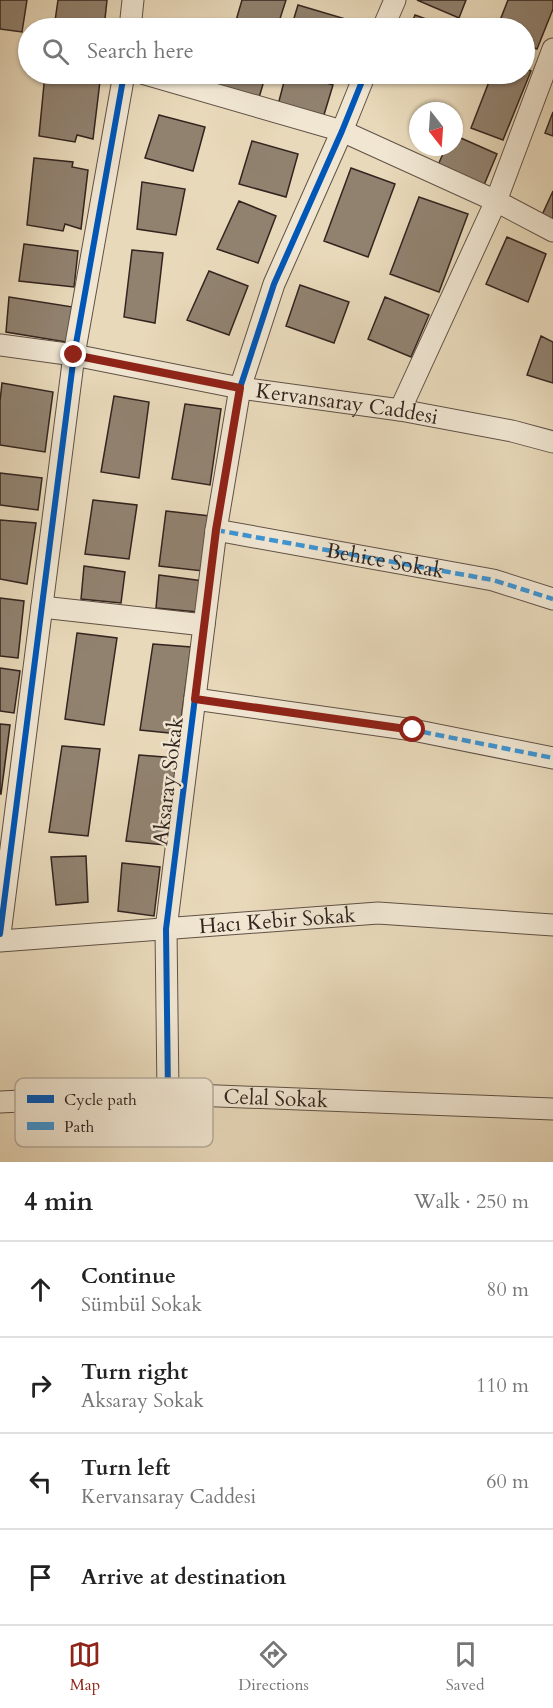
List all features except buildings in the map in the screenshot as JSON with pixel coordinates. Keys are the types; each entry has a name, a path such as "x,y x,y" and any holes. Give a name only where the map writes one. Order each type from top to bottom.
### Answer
{"street":[{"path":"131,18 134,0"},
{"path":"387,18 395,0"},
{"path":"400,410 496,201 553,49"},
{"path":"0,934 74,355 122,84"},
{"path":"180,84 342,131 496,201 553,231"},
{"name":"Aksaray Sokak","path":"168,1078 166,929 216,530 240,388 274,284 361,84"},
{"name":"Kervansaray Caddesi","path":"0,345 74,355 240,388 400,410 513,431 553,442"},
{"name":"Behice Sokak","path":"216,530 493,580 553,599"},
{"path":"42,607 204,625"},
{"path":"195,699 413,730 553,758"},
{"name":"Hacı Kebir Sokak","path":"0,941 378,913 553,925"},
{"name":"Celal Sokak","path":"213,1096 553,1109"},
{"name":"Celal Sokak","path":"0,1102 15,1101"}],"marked path":[{"path":"216,530 493,580 553,599"},
{"path":"195,699 413,730 553,758"}],"cycle path":[{"path":"0,934 74,355 122,84"},
{"path":"168,1078 166,929 216,530 240,388 274,284 361,84"}],"route":[{"path":"74,355 240,388 216,530 195,699 413,730"}]}
